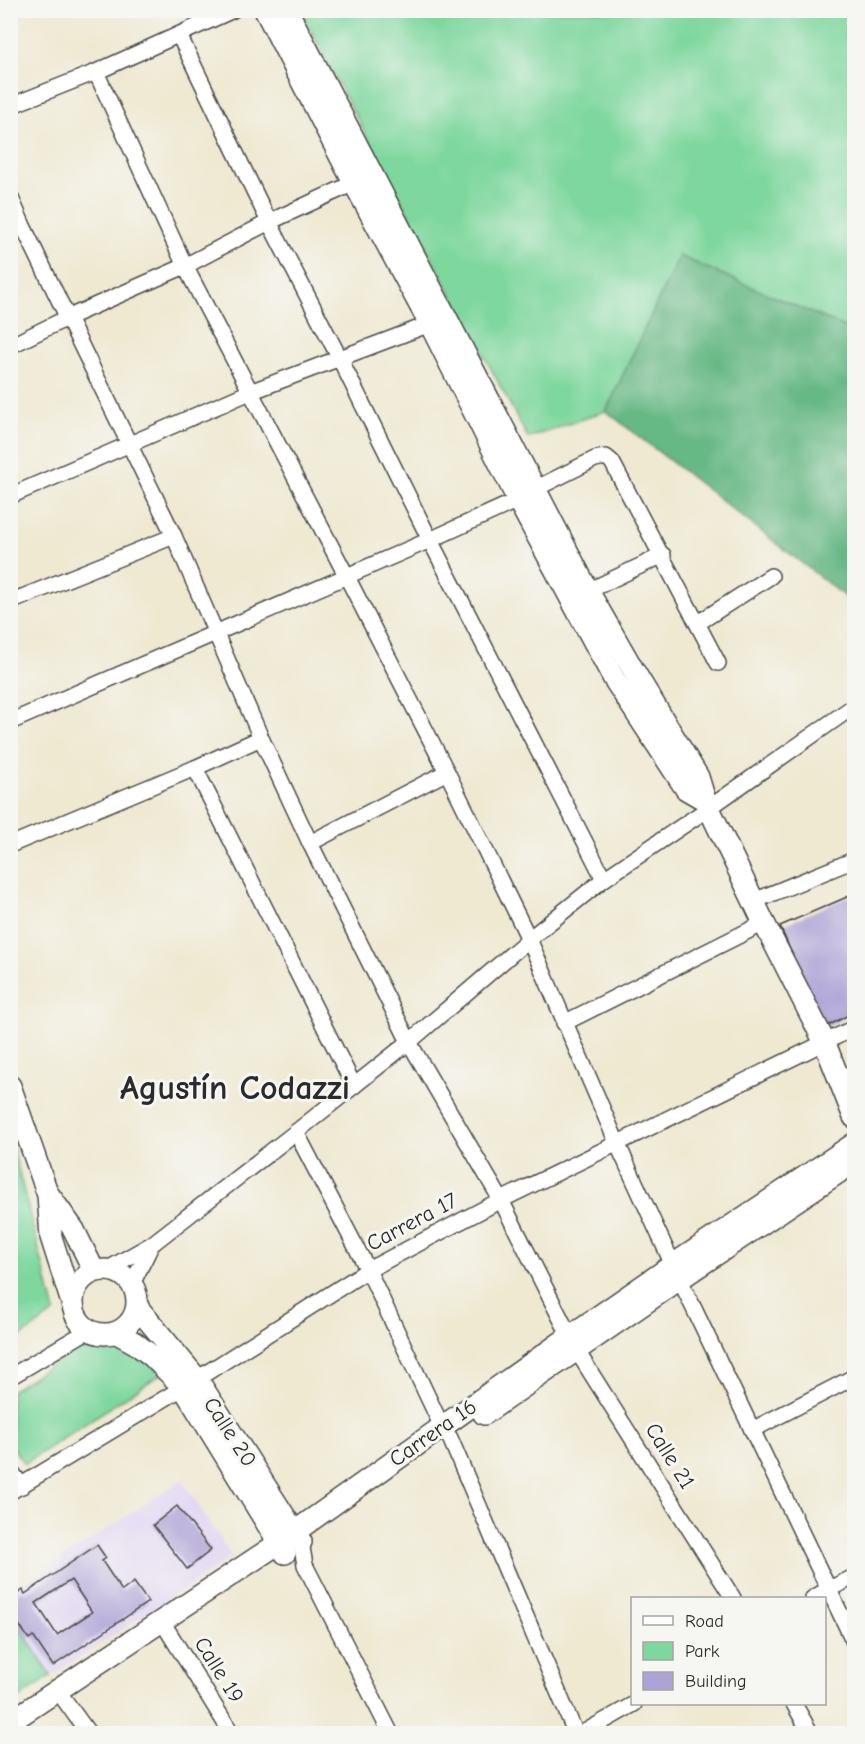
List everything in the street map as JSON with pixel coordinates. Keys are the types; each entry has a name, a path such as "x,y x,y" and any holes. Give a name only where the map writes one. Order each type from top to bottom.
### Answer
{"street":[{"path":"10,106 96,72 233,10"},
{"path":"266,10 354,183 438,320"},
{"path":"287,10 377,184 438,320 526,494 614,679 686,789 707,804"},
{"path":"179,34 269,222 604,879"},
{"path":"96,72 185,266 447,772 530,939 617,1143 855,1642"},
{"path":"10,346 69,317 185,266 269,222 354,183 377,184"},
{"name":"Calle 21","path":"10,196 17,229 69,317 174,536 261,738 310,843 409,1042 501,1200 574,1343 733,1597"},
{"path":"10,496 250,392 438,320"},
{"path":"10,722 430,540 595,459 606,457 612,462 663,555 718,663"},
{"path":"526,494 588,591 698,777 707,804 824,1041 855,1117"},
{"path":"10,602 174,536"},
{"path":"588,591 663,555"},
{"path":"698,623 771,576"},
{"path":"73,1306 74,1292 82,1279 152,1244 409,1042 604,879 707,804 855,706"},
{"path":"10,845 261,738"},
{"path":"195,768 354,1086"},
{"path":"310,843 447,772"},
{"path":"754,901 855,860"},
{"path":"564,1023 764,923"},
{"name":"Carrera 17","path":"16,1489 190,1383 368,1270 501,1200 824,1041 855,1028"},
{"path":"10,1086 48,1195 51,1237 78,1320 88,1330 103,1335 117,1333 130,1323 138,1308 138,1296 132,1284 122,1274 101,1270 48,1195"},
{"path":"296,1132 368,1270 446,1433 576,1734"},
{"name":"Carrera 16","path":"10,1722 62,1695 168,1631 855,1144"},
{"name":"Carrera 16","path":"677,1272 855,1162"},
{"path":"132,1284 152,1244"},
{"name":"Calle 20","path":"138,1308 190,1383 305,1565 391,1734"},
{"path":"10,1377 88,1330"},
{"name":"Calle 20","path":"117,1333 135,1343 190,1383"},
{"path":"752,1430 855,1377"},
{"path":"10,1470 16,1489"},
{"name":"Carrera 16","path":"15,1734 62,1695 290,1543"},
{"path":"816,1597 855,1577"},
{"name":"Calle 19","path":"168,1631 232,1734"},
{"path":"62,1695 89,1734"},
{"path":"581,1734 632,1705"},
{"path":"795,1705 811,1734"}],"shaded area":[{"path":"182,1480 232,1557 51,1676 11,1614 11,1592"}],"green space":[{"path":"301,11 854,11 854,331 679,256 606,411 528,438"},
{"path":"679,256 854,331 854,593 847,598 606,411"},
{"path":"11,1141 55,1312 10,1344"},
{"path":"92,1338 108,1342 118,1341 164,1372 24,1464 11,1445 11,1391"},
{"path":"11,1614 51,1676 10,1704"}],"building":[{"path":"854,894 854,1012 824,1028 780,926"},
{"path":"177,1506 211,1550 187,1569 153,1525"},
{"path":"97,1545 106,1558 102,1561 122,1591 134,1582 148,1602 53,1666 33,1636 29,1639 10,1612 10,1599 23,1590 25,1594","holes":["71,1580 92,1612 57,1635 36,1603"]}],"district":[{"name":"Agustín Codazzi","path":"235,1088"}]}
